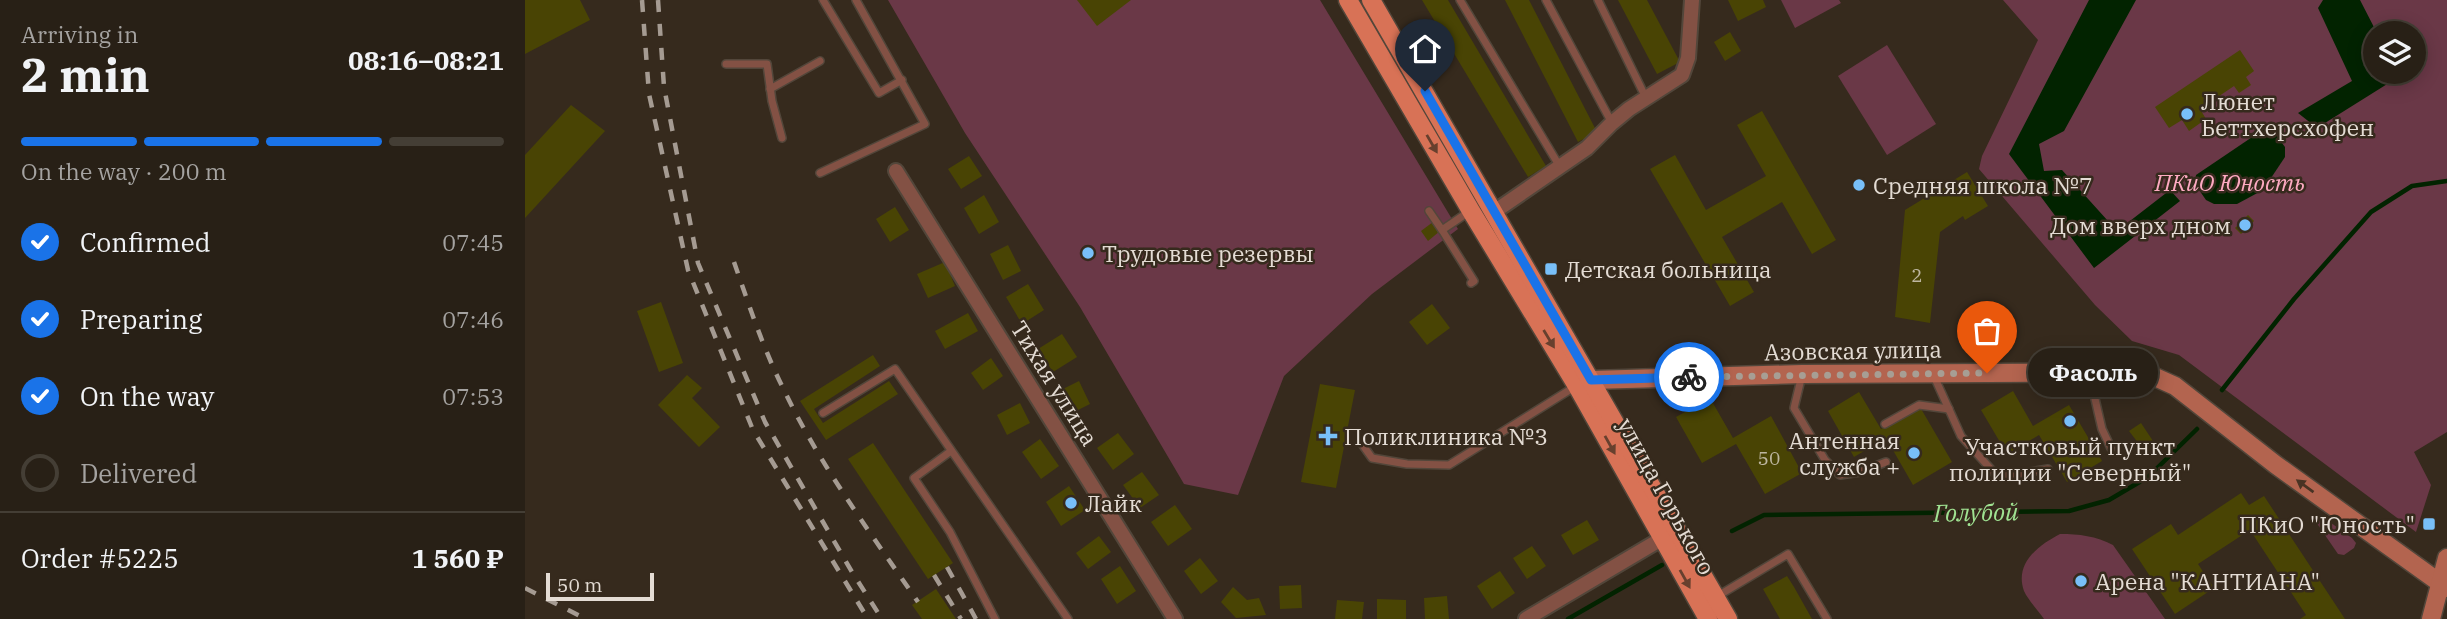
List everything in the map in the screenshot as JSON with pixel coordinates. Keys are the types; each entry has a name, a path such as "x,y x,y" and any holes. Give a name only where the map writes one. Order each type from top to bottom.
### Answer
{"main road":[{"name":"улица Горького","path":"1348,0 1471,211 1584,383 1728,619"},
{"name":"улица Горького","path":"1371,0 1494,212 1663,538 1708,619"},
{"name":"Азовская улица","path":"1584,383 1802,374 2144,372 2175,386 2276,465 2444,585"},
{"path":"2431,619 2444,585 2447,558"}],"street":[{"path":"1494,212 1587,148 1612,123 1682,75 1688,58 1692,0"},
{"name":"Тихая улица","path":"896,172 1175,619"},
{"path":"1526,619 1663,538"}],"lane":[{"path":"823,0 879,93 902,80"},
{"path":"820,173 925,124 856,0"},
{"path":"1460,0 1560,167"},
{"path":"1546,0 1612,123"},
{"path":"1598,0 1646,98"},
{"path":"771,89 820,61"},
{"path":"726,64 768,64 782,138"},
{"path":"1429,211 1474,281 1471,283"},
{"path":"1442,230 1471,211"},
{"path":"823,413 895,369 1067,619"},
{"path":"2089,372 2102,429 2112,448"},
{"path":"1932,373 1961,436 1998,477 2047,469"},
{"path":"1802,374 1794,408 1825,460 1840,475 1887,463"},
{"path":"1362,444 1372,458 1407,464 1449,465 1584,383"},
{"path":"1885,424 1919,405 1949,408"},
{"path":"951,452 914,478 950,533 995,619"},
{"path":"1715,597 1788,554 1827,619"}],"green space":[{"path":"888,0 1320,0 1458,229 1372,294 1284,376 1238,495 1184,484 1080,307 965,133"},
{"path":"1781,0 1839,0 1841,3 1795,28"},
{"name":"ПКиО Юность","path":"2003,0 2447,0 2447,432 2414,452 2431,485 2416,532 2179,355 2132,341 2095,305 1979,169 1982,156 2038,40"},
{"path":"1887,45 1936,124 1887,155 1838,76"},
{"path":"2320,515 2352,538 2356,543 2354,548 2344,555 2338,554 2314,519"},
{"name":"Арена \"КАНТИАНА\"","path":"2060,534 2087,536 2113,545 2165,619 2044,619 2024,591 2022,572 2037,549"}],"shaded area":[{"path":"2089,0 2136,0 2064,131 2039,144 2044,171 2062,170 2117,231 2170,190 2180,201 2094,268 2009,154"},
{"path":"2323,0 2360,0 2371,21 2363,21 2363,84 2387,84 2317,128 2298,113 2352,81 2318,8"},
{"path":"2267,127 2285,147 2285,157 2263,190 2237,204 2214,204 2206,200 2195,184 2196,175"}],"building":[{"path":"525,0 580,0 590,20 525,54"},
{"path":"1077,0 1131,0 1097,26"},
{"path":"1422,0 1448,0 1546,166 1528,177"},
{"path":"1505,0 1529,0 1597,132 1578,142"},
{"path":"1618,0 1647,0 1680,62 1657,74"},
{"path":"1728,0 1763,0 1766,7 1738,21"},
{"path":"1730,32 1741,51 1725,61 1714,42"},
{"path":"2240,50 2254,71 2246,77 2251,85 2239,93 2234,86 2200,109 2206,119 2189,131 2182,120 2169,128 2155,107"},
{"path":"571,105 605,131 525,218 525,155"},
{"path":"1762,111 1836,240 1812,254 1782,202 1722,237 1754,292 1730,306 1650,169 1675,155 1706,210 1766,176 1737,125"},
{"path":"969,156 982,176 961,189 948,169"},
{"path":"1967,172 1988,206 1965,220 1963,216 1940,232 1930,323 1895,317 1905,210"},
{"path":"984,195 999,222 979,234 964,208"},
{"path":"895,207 909,230 890,242 876,219"},
{"name":"Дом вверх дном","path":"2248,215 2254,221 2241,234 2235,228"},
{"path":"1433,222 1440,231 1428,241 1421,231"},
{"path":"1008,245 1021,271 1003,280 990,254"},
{"path":"945,262 955,286 928,298 917,274"},
{"path":"1028,284 1044,310 1022,324 1006,297"},
{"path":"661,302 683,363 659,372 637,311"},
{"path":"1432,304 1450,328 1427,345 1409,322"},
{"path":"968,313 978,331 945,349 935,331"},
{"path":"1062,334 1077,357 1053,372 1038,349"},
{"path":"873,355 880,366 814,409 823,423 889,381 898,394 826,440 800,401"},
{"path":"991,358 1003,376 983,390 971,373"},
{"path":"687,375 702,388 692,398 720,427 699,447 658,405"},
{"path":"1079,381 1090,404 1074,412 1063,389"},
{"name":"Поликлиника №3","path":"1320,384 1355,390 1336,488 1301,482"},
{"path":"2013,391 2033,426 2069,405 2102,461 2067,482 2039,435 2007,454 1981,410"},
{"path":"1859,392 1881,429 1920,407 1952,462 1913,485 1886,438 1854,457 1828,411"},
{"path":"1710,398 1733,438 1771,416 1802,473 1765,494 1736,444 1702,463 1676,417"},
{"path":"1020,403 1030,423 1007,435 997,415"},
{"path":"2141,423 2153,441 2142,448 2129,431"},
{"path":"1118,433 1134,454 1113,470 1097,448"},
{"path":"1040,439 1059,466 1041,479 1022,452"},
{"path":"873,443 953,563 928,579 848,459"},
{"path":"1142,472 1159,495 1140,508 1123,485"},
{"path":"1069,486 1085,510 1061,526 1046,502"},
{"path":"2241,493 2249,505 2264,496 2345,619 2300,619 2306,615 2250,530 2198,564 2214,588 2175,614 2132,549 2171,524 2178,535"},
{"path":"1175,505 1192,529 1168,546 1151,522"},
{"path":"1587,520 1599,540 1573,555 1561,535"},
{"path":"1099,536 1111,552 1088,569 1076,553"},
{"path":"1532,546 1546,566 1527,579 1513,558"},
{"path":"1200,558 1218,581 1201,594 1184,571"},
{"path":"1120,566 1136,591 1117,604 1101,579"},
{"path":"1500,571 1515,593 1492,609 1477,586"},
{"path":"1787,576 1812,619 1780,619 1763,589"},
{"path":"1301,585 1302,608 1280,609 1279,586"},
{"path":"1233,587 1247,600 1259,598 1266,615 1236,618 1221,602"},
{"path":"936,589 956,619 922,619 912,605"},
{"path":"1447,596 1449,619 1425,619 1424,598"},
{"path":"1377,599 1406,600 1406,619 1377,619"},
{"path":"1337,600 1364,602 1362,619 1335,619"}],"waterway":[{"name":"Голубой","path":"2222,390 2294,299 2371,212 2412,186 2447,181"},
{"name":"Голубой","path":"1732,531 1764,515 2069,511 2109,500 2148,477 2197,429"},
{"name":"Голубой","path":"1568,619 1662,565"}],"railway":[{"path":"642,0 649,94 688,270 753,430 868,619"},
{"path":"658,0 664,87 698,263 765,422 882,619"},
{"path":"734,262 769,357 797,416 846,497 918,602"},
{"path":"947,567 976,619"},
{"path":"934,575 961,619"},
{"path":"525,588 586,619"}],"way so far":[{"path":"1689,377 1987,373"}],"place":[{"name":"Люнет Беттхерсхофен","path":"2187,114"},
{"name":"Средняя школа №7","path":"1859,185"},
{"name":"Дом вверх дном","path":"2245,225"},
{"name":"Трудовые резервы","path":"1088,253"},
{"name":"Детская больница","path":"1551,269"},
{"name":"Фасоль","path":"1987,373"},
{"name":"Участковый пункт полиции \"Северный\"","path":"2070,421"},
{"name":"Поликлиника №3","path":"1328,436"},
{"name":"Антенная служба +","path":"1914,453"},
{"name":"Лайк","path":"1071,503"},
{"name":"ПКиО \"Юность\"","path":"2429,524"},
{"name":"Арена \"КАНТИАНА\"","path":"2081,581"}],"route":[{"path":"1425,91 1591,380 1689,377"}]}
